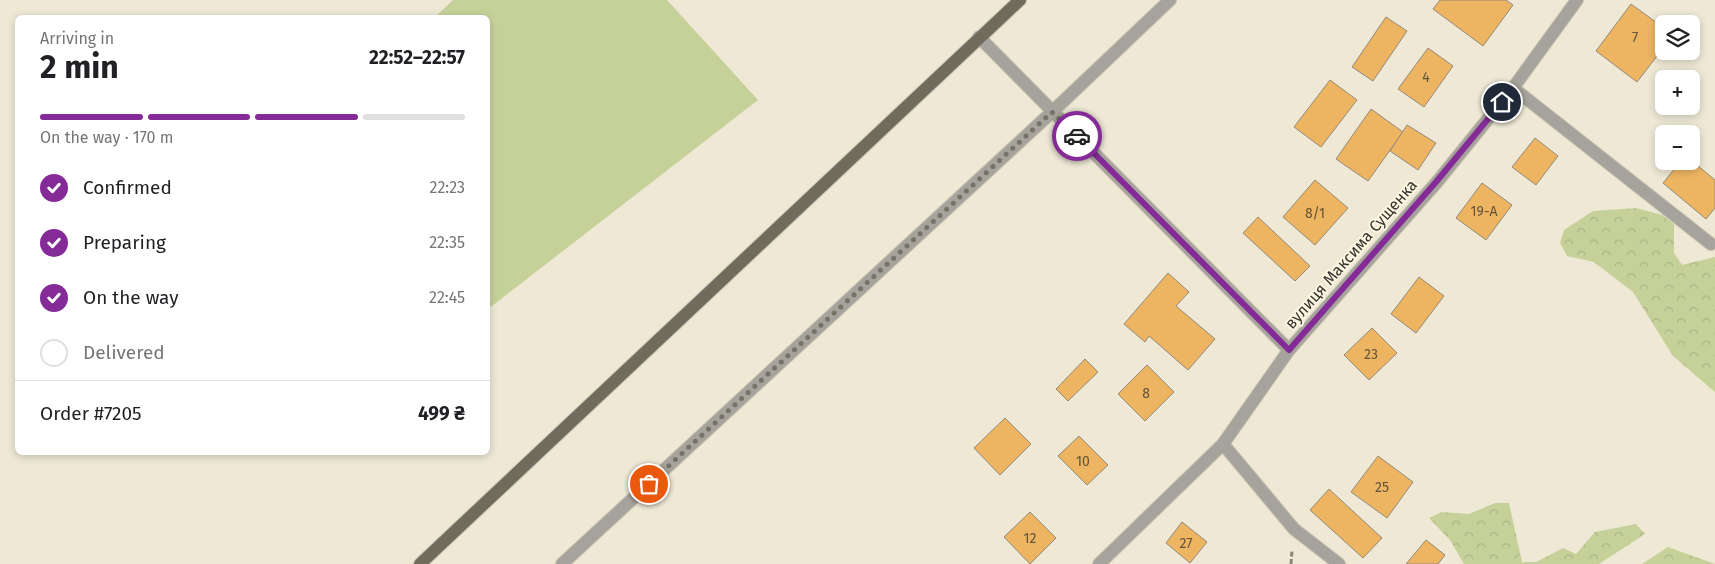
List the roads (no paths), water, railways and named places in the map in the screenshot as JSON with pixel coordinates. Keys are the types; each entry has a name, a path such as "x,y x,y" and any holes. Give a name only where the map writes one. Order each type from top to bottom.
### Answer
{"main road":[{"path":"420,564 1020,0"}],"street":[{"path":"562,564 1052,112 1170,0"},
{"name":"вулиця Максима Сущенка","path":"1099,564 1223,444 1289,350 1436,182 1512,88 1577,0"},
{"path":"979,37 1289,350"},
{"path":"1512,88 1712,244"},
{"path":"1223,444 1294,529 1339,564"}]}
